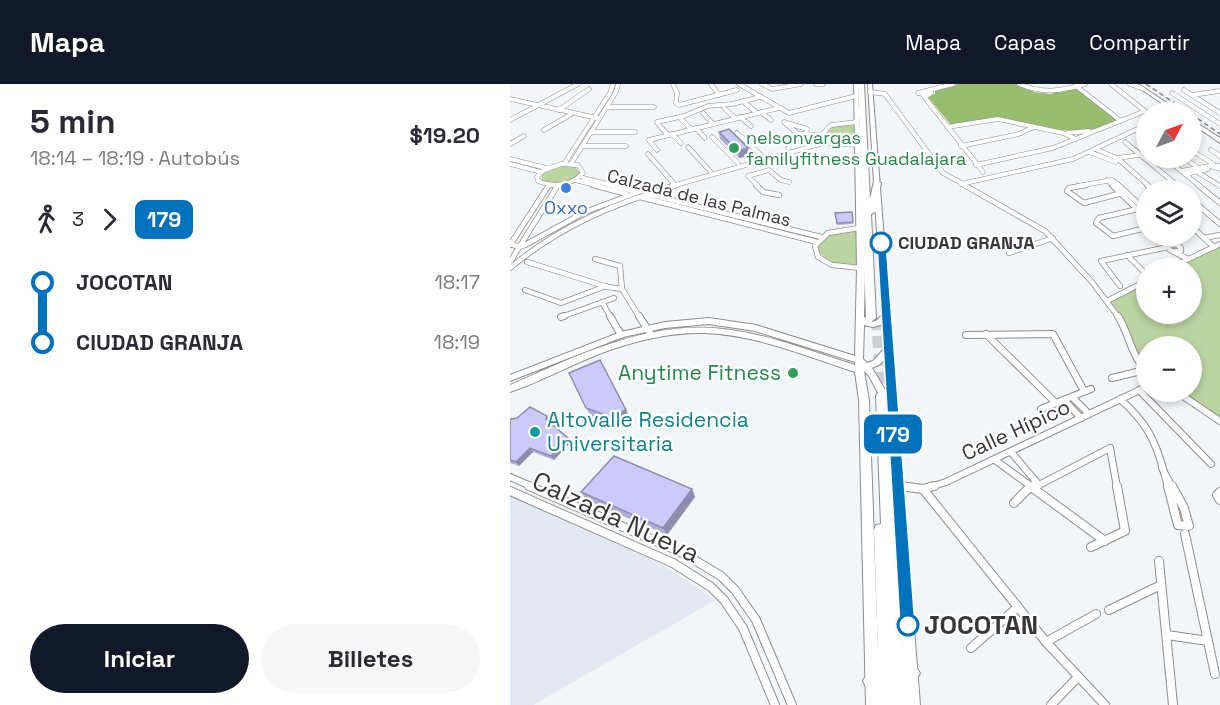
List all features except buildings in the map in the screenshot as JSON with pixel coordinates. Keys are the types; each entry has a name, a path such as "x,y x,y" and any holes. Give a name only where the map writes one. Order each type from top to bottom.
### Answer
{"highway":[{"path":"863,84 865,187 878,317"},
{"path":"863,84 878,317"},
{"path":"858,164 865,187"},
{"path":"871,214 878,183"},
{"path":"875,396 891,651 898,705"},
{"path":"891,651 911,673"},
{"path":"872,681 891,651"},
{"path":"888,705 891,651"}],"street":[{"path":"533,106 571,84"},
{"path":"510,118 578,84"},
{"path":"572,164 591,132 599,110 612,89 612,84"},
{"path":"564,164 606,108 618,89 618,84"},
{"path":"673,84 677,91 676,103 679,105 737,90"},
{"path":"711,84 719,95"},
{"path":"739,84 793,114 856,96"},
{"path":"762,84 772,89 801,84"},
{"path":"816,84 823,84"},
{"path":"856,84 861,268 859,317 862,366 875,396 870,618 873,705"},
{"path":"870,84 878,183 878,317 888,350 913,705"},
{"path":"953,84 919,91 983,172"},
{"path":"1019,84 1043,93 1085,84"},
{"path":"976,165 1045,151 1146,109 1111,84"},
{"path":"1130,84 1143,89"},
{"path":"1136,84 1163,102"},
{"path":"1076,87 1121,121"},
{"path":"562,111 589,89"},
{"path":"1184,90 1220,113"},
{"path":"1192,95 1220,91"},
{"path":"870,92 885,94 943,173 1045,231 1053,238 1107,300 1127,331 1136,359"},
{"path":"1214,92 1220,96"},
{"path":"1172,93 1220,124"},
{"path":"681,143 657,123 684,116 705,107 761,97"},
{"path":"510,101 596,119"},
{"path":"745,103 771,120"},
{"path":"599,110 654,107"},
{"path":"657,150 651,142 661,141 658,138 778,107"},
{"path":"724,108 751,126"},
{"path":"562,111 570,116 596,119"},
{"path":"703,113 723,128"},
{"path":"544,130 570,116"},
{"path":"681,119 705,138"},
{"path":"947,127 995,119 1060,133 1076,139"},
{"path":"806,134 807,129 784,122 798,134 857,146"},
{"path":"825,139 824,130 831,125 857,122"},
{"path":"961,146 1020,134 1034,127"},
{"path":"1202,129 1220,141"},
{"path":"1060,133 1099,130"},
{"path":"960,184 1069,160 1136,130"},
{"path":"591,132 635,132"},
{"path":"738,134 762,156"},
{"path":"510,144 524,136"},
{"path":"712,138 738,163"},
{"path":"510,268 533,248 574,222 638,194 825,139"},
{"path":"645,194 673,183 825,139"},
{"path":"1125,142 1136,152"},
{"path":"582,146 626,146"},
{"path":"688,147 710,171"},
{"path":"1095,149 1117,158 1141,180"},
{"path":"1211,150 1220,156"},
{"path":"1089,152 1123,164"},
{"path":"648,154 673,183"},
{"path":"1117,158 1136,156"},
{"path":"1202,157 1217,167"},
{"path":"510,159 547,168"},
{"path":"747,162 758,172"},
{"path":"572,164 582,169 577,179 558,185 538,182 537,177 547,168 572,164"},
{"path":"511,165 541,172"},
{"path":"1184,173 1217,167"},
{"path":"1155,168 1169,180"},
{"path":"1178,168 1220,202"},
{"path":"1196,168 1220,186"},
{"path":"779,195 764,192 748,177 758,172 771,170 782,180 789,182"},
{"name":"Calzada de las Palmas","path":"577,179 819,239 833,231 859,228"},
{"name":"Calzada de las Palmas","path":"577,179 629,194 645,194 724,216"},
{"path":"1124,193 1084,203 1078,201 1067,189 1107,180 1124,193 1136,204"},
{"path":"515,250 510,245 549,185"},
{"path":"510,262 515,250 558,185"},
{"path":"515,250 576,215 629,194"},
{"path":"1202,208 1220,224"},
{"path":"1136,211 1099,218 1096,223 1113,236 1136,230"},
{"path":"1204,238 1220,236"},
{"path":"1009,254 1053,238"},
{"path":"1204,238 1217,245"},
{"name":"Calzada de las Palmas","path":"819,239 816,252 824,261 840,267 861,268"},
{"path":"1172,246 1190,258 1217,245"},
{"path":"1120,286 1101,261 1166,246"},
{"path":"515,250 533,248"},
{"path":"1127,255 1136,264"},
{"path":"595,259 620,266 622,289 650,332"},
{"path":"527,262 622,289"},
{"path":"525,290 561,303 606,286"},
{"path":"1107,300 1136,286"},
{"path":"561,316 614,298"},
{"path":"602,302 621,335"},
{"path":"859,317 866,324 874,325 881,322 878,317"},
{"path":"510,389 650,332 686,322 721,322 756,328 862,366 875,396 891,410"},
{"path":"717,332 721,322"},
{"path":"510,378 621,335 650,332 717,332 750,336 862,366 880,360 888,350"},
{"path":"986,334 1056,403"},
{"path":"966,335 1053,334 1088,390 1041,409"},
{"path":"1112,378 1136,372"},
{"name":"Calle Hípico","path":"897,485 923,489 946,482 1136,391"},
{"path":"1072,397 1089,414"},
{"path":"1120,399 1145,422 1152,436 1178,525 1189,526 1184,508 1162,468"},
{"path":"1064,400 1081,418"},
{"path":"1156,402 1211,464"},
{"path":"1192,402 1220,421"},
{"path":"1014,504 1035,485 1110,448 1125,531 1090,547"},
{"path":"1011,452 1035,485"},
{"path":"995,460 1035,485 1105,541"},
{"path":"510,477 696,559 721,576 735,590 756,620 792,705"},
{"path":"923,489 1046,642 1105,705"},
{"name":"Calzada Nueva","path":"510,491 687,570 724,600 744,630 775,705"},
{"path":"1220,492 1217,495 1220,500"},
{"path":"1185,534 1215,674"},
{"path":"1159,561 1173,705"},
{"path":"1109,610 1161,585"},
{"path":"971,648 1018,607"},
{"path":"1046,642 1096,614"},
{"path":"744,630 756,620"},
{"path":"1167,635 1208,641"},
{"path":"1051,705 1078,677"}],"shaded area":[{"path":"510,495 655,561 699,588 714,601 533,705 510,705"}],"green space":[{"path":"958,84 1019,84 1034,92 1050,94 1076,88 1118,120 1095,129 1073,131 1040,128 998,117 951,125 928,97 935,94 935,90"},
{"path":"856,123 856,144 829,142 825,132 832,126"},
{"path":"560,166 574,166 580,172 568,182 542,181 542,174"},
{"path":"858,229 859,266 830,261 817,249 828,236"},
{"path":"1220,245 1220,419 1195,402 1202,402 1202,336 1136,336 1136,357 1130,331 1110,301 1136,288 1136,324 1202,324 1202,258 1194,258"}],"tunnel":[{"path":"877,318 882,396"}],"railway":[{"path":"1146,84 1173,102"},
{"path":"1202,122 1220,134"}],"bus line":[{"name":"179","path":"881,243 908,625"}],"place":[{"name":"nelsonvargas familyfitness Guadalajara","path":"734,148"},
{"name":"Oxxo","path":"566,188"},
{"name":"CIUDAD GRANJA","path":"881,243"},
{"name":"Anytime Fitness","path":"793,373"},
{"name":"Altovalle Residencia Universitaria","path":"535,432"},
{"name":"JOCOTAN","path":"908,625"}]}
